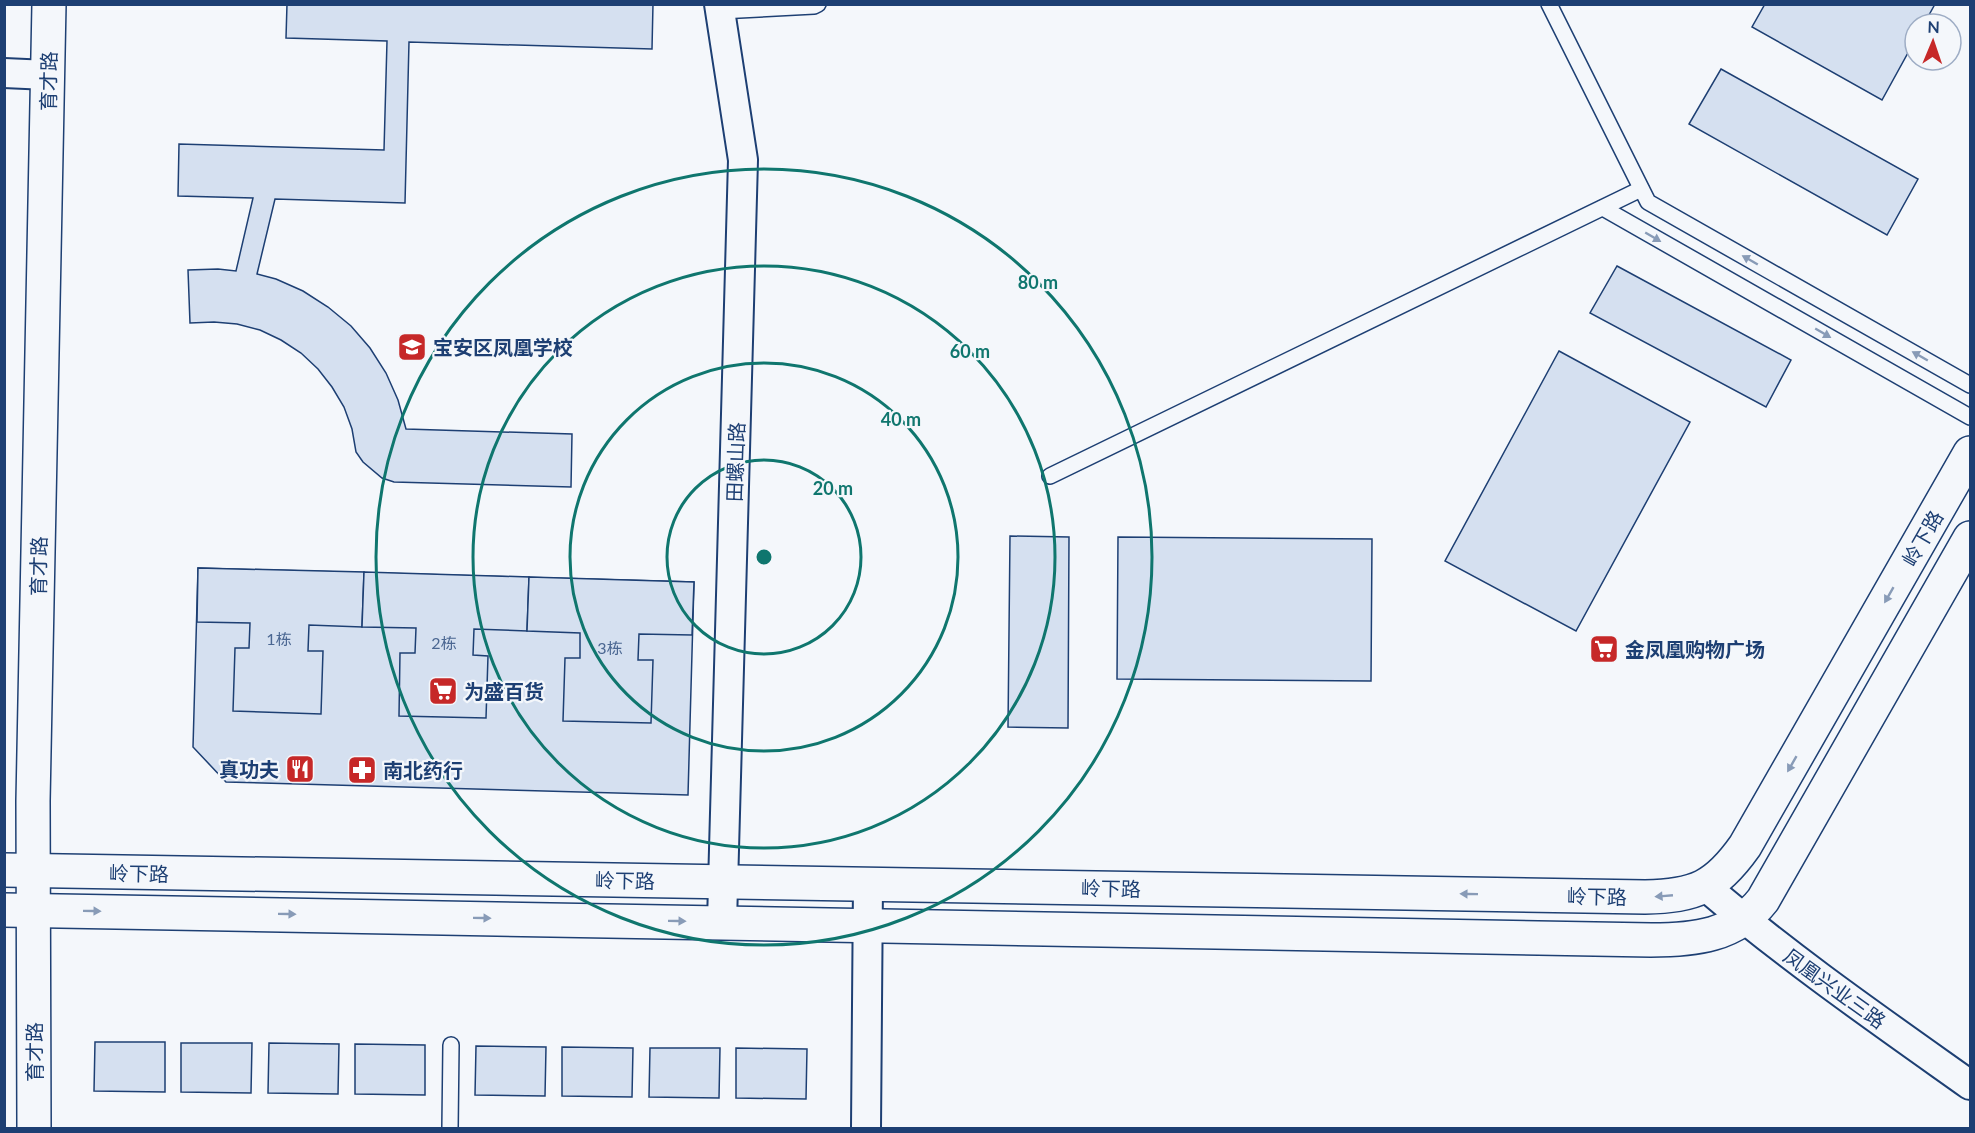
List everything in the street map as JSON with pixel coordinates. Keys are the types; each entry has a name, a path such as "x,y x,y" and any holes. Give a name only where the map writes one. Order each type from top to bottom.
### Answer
{"street":[{"name":"育才路","path":"34,1128 19,910 19,871 33,789 49,4"},
{"name":"田螺山路","path":"719,8 744,160 722,922"},
{"path":"4,73 48,75"},
{"name":"岭下路","path":"19,871 1645,897 1679,894 1704,886 1729,868 1745,846 1971,453"},
{"name":"岭下路","path":"19,910 1668,940 1702,937 1732,927 1755,911 1971,538"},
{"path":"866,1128 868,884"},
{"name":"凤凰兴业三路","path":"1704,886 1821,980 1971,1085"}],"lane":[{"path":"719,8 814,6 818,4"},
{"path":"1549,4 1644,195 1971,385"},
{"path":"1050,476 1603,208 1644,195"},
{"path":"1603,208 1971,417"},
{"path":"450,1128 451,1046"}],"building":[{"path":"287,4 653,4 652,49 409,42 405,203 275,199 257,274 276,279 303,291 328,307 351,326 370,348 386,373 398,400 406,429 572,434 571,487 394,482 382,478 363,462 356,452 352,429 344,407 318,369 301,353 260,330 237,324 190,323 188,270 236,271 253,198 178,196 179,144 384,150 387,41 286,38"},
{"path":"1765,4 1935,4 1931,12 1903,12 1903,62 1882,100 1752,27"},
{"path":"1721,69 1918,179 1887,235 1689,124"},
{"path":"1617,266 1791,360 1766,407 1590,313"},
{"path":"1559,351 1690,422 1576,631 1445,561"},
{"path":"1010,536 1069,537 1068,728 1008,727"},
{"path":"1118,537 1372,539 1371,681 1117,679"},
{"name":"为盛百货","path":"198,568 694,582 688,795 226,782 193,747"},
{"path":"198,568 364,572 362,627 309,625 308,651 323,651 321,714 233,711 235,648 249,648 250,623 197,622"},
{"path":"364,572 529,577 527,631 474,629 473,655 488,656 486,718 399,716 400,653 415,653 416,628 362,627"},
{"path":"529,577 694,582 692,635 639,634 638,660 653,660 651,723 563,721 565,658 580,658 580,633 527,631"},
{"path":"95,1042 165,1042 165,1092 94,1091"},
{"path":"181,1043 252,1043 251,1093 181,1092"},
{"path":"269,1043 339,1044 338,1094 268,1093"},
{"path":"355,1044 425,1045 425,1095 355,1094"},
{"path":"476,1046 546,1047 545,1096 475,1095"},
{"path":"562,1047 633,1048 632,1097 562,1096"},
{"path":"650,1048 720,1048 719,1098 649,1097"},
{"path":"736,1048 807,1049 806,1099 736,1098"}],"place":[{"name":"宝安区凤凰学校","path":"412,347"},
{"name":"金凤凰购物广场","path":"1604,649"},
{"name":"为盛百货","path":"443,691"},
{"name":"真功夫","path":"300,769"},
{"name":"南北药行","path":"362,770"}]}
